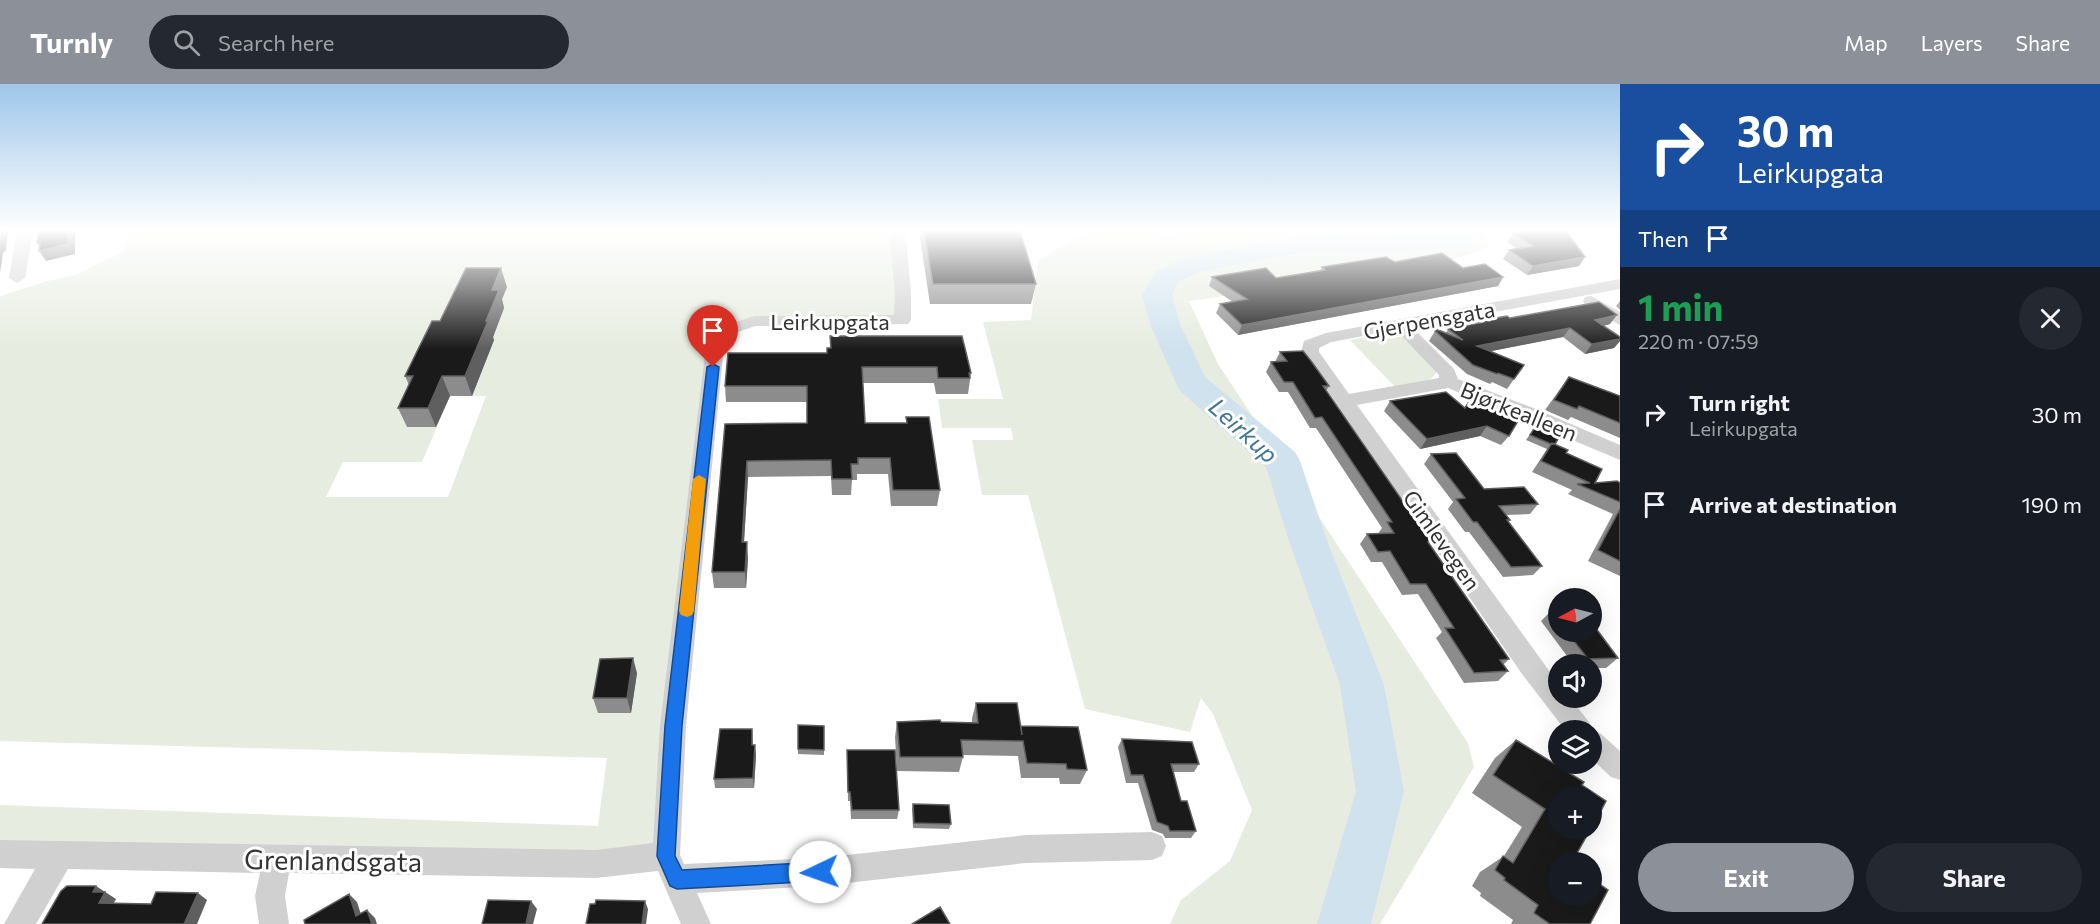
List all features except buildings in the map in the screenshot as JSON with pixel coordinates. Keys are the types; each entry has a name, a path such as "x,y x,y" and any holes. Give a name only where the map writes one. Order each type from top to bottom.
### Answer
{"street":[{"path":"17,278 18,270"},
{"name":"Leirkupgata","path":"696,924 671,868 673,726 715,346 722,334 735,325 755,321 902,320 901,270"},
{"name":"Gjerpensgata","path":"1310,345 1326,338 1620,284"},
{"path":"1579,292 1620,320"},
{"path":"1400,325 1448,373 1449,382"},
{"name":"Gimlevegen","path":"1310,345 1310,352 1531,667 1572,720"},
{"name":"Bjørkealleen","path":"1345,401 1449,382 1529,413 1620,453"},
{"path":"1602,751 1620,768"},
{"name":"Grenlandsgata","path":"0,854 596,864 820,872 1026,849 1152,846"},
{"path":"19,924 60,855"},
{"path":"274,924 270,896 277,860"}],"shaded area":[{"path":"86,270 899,270 902,320 755,321 722,334 666,856 0,854 0,805 598,826 607,758 0,741 0,296","holes":["450,396 486,396 448,497 326,497 343,462 422,462"]},
{"path":"1037,270 1421,270 1394,279 1260,291 1189,301 1218,364 1468,743 1474,767 1380,924 1170,924 1181,900 1230,861 1252,810 1213,714 1201,698 1190,732 1085,709 1028,495 982,495 972,440 1013,440 1011,428 942,428 938,399 1003,399 983,322 1031,320"},
{"path":"1393,332 1401,334 1437,371 1430,380 1395,387 1350,340"}],"waterway":[{"name":"Leirkup","path":"1180,270 1166,277 1157,295 1165,324 1191,383 1282,461 1307,538 1362,685 1380,791 1344,924"}],"slow traffic":[{"path":"687,611 699,479"}],"route":[{"path":"713,367 697,496 680,682 673,726 666,856 677,879 820,872"}]}
